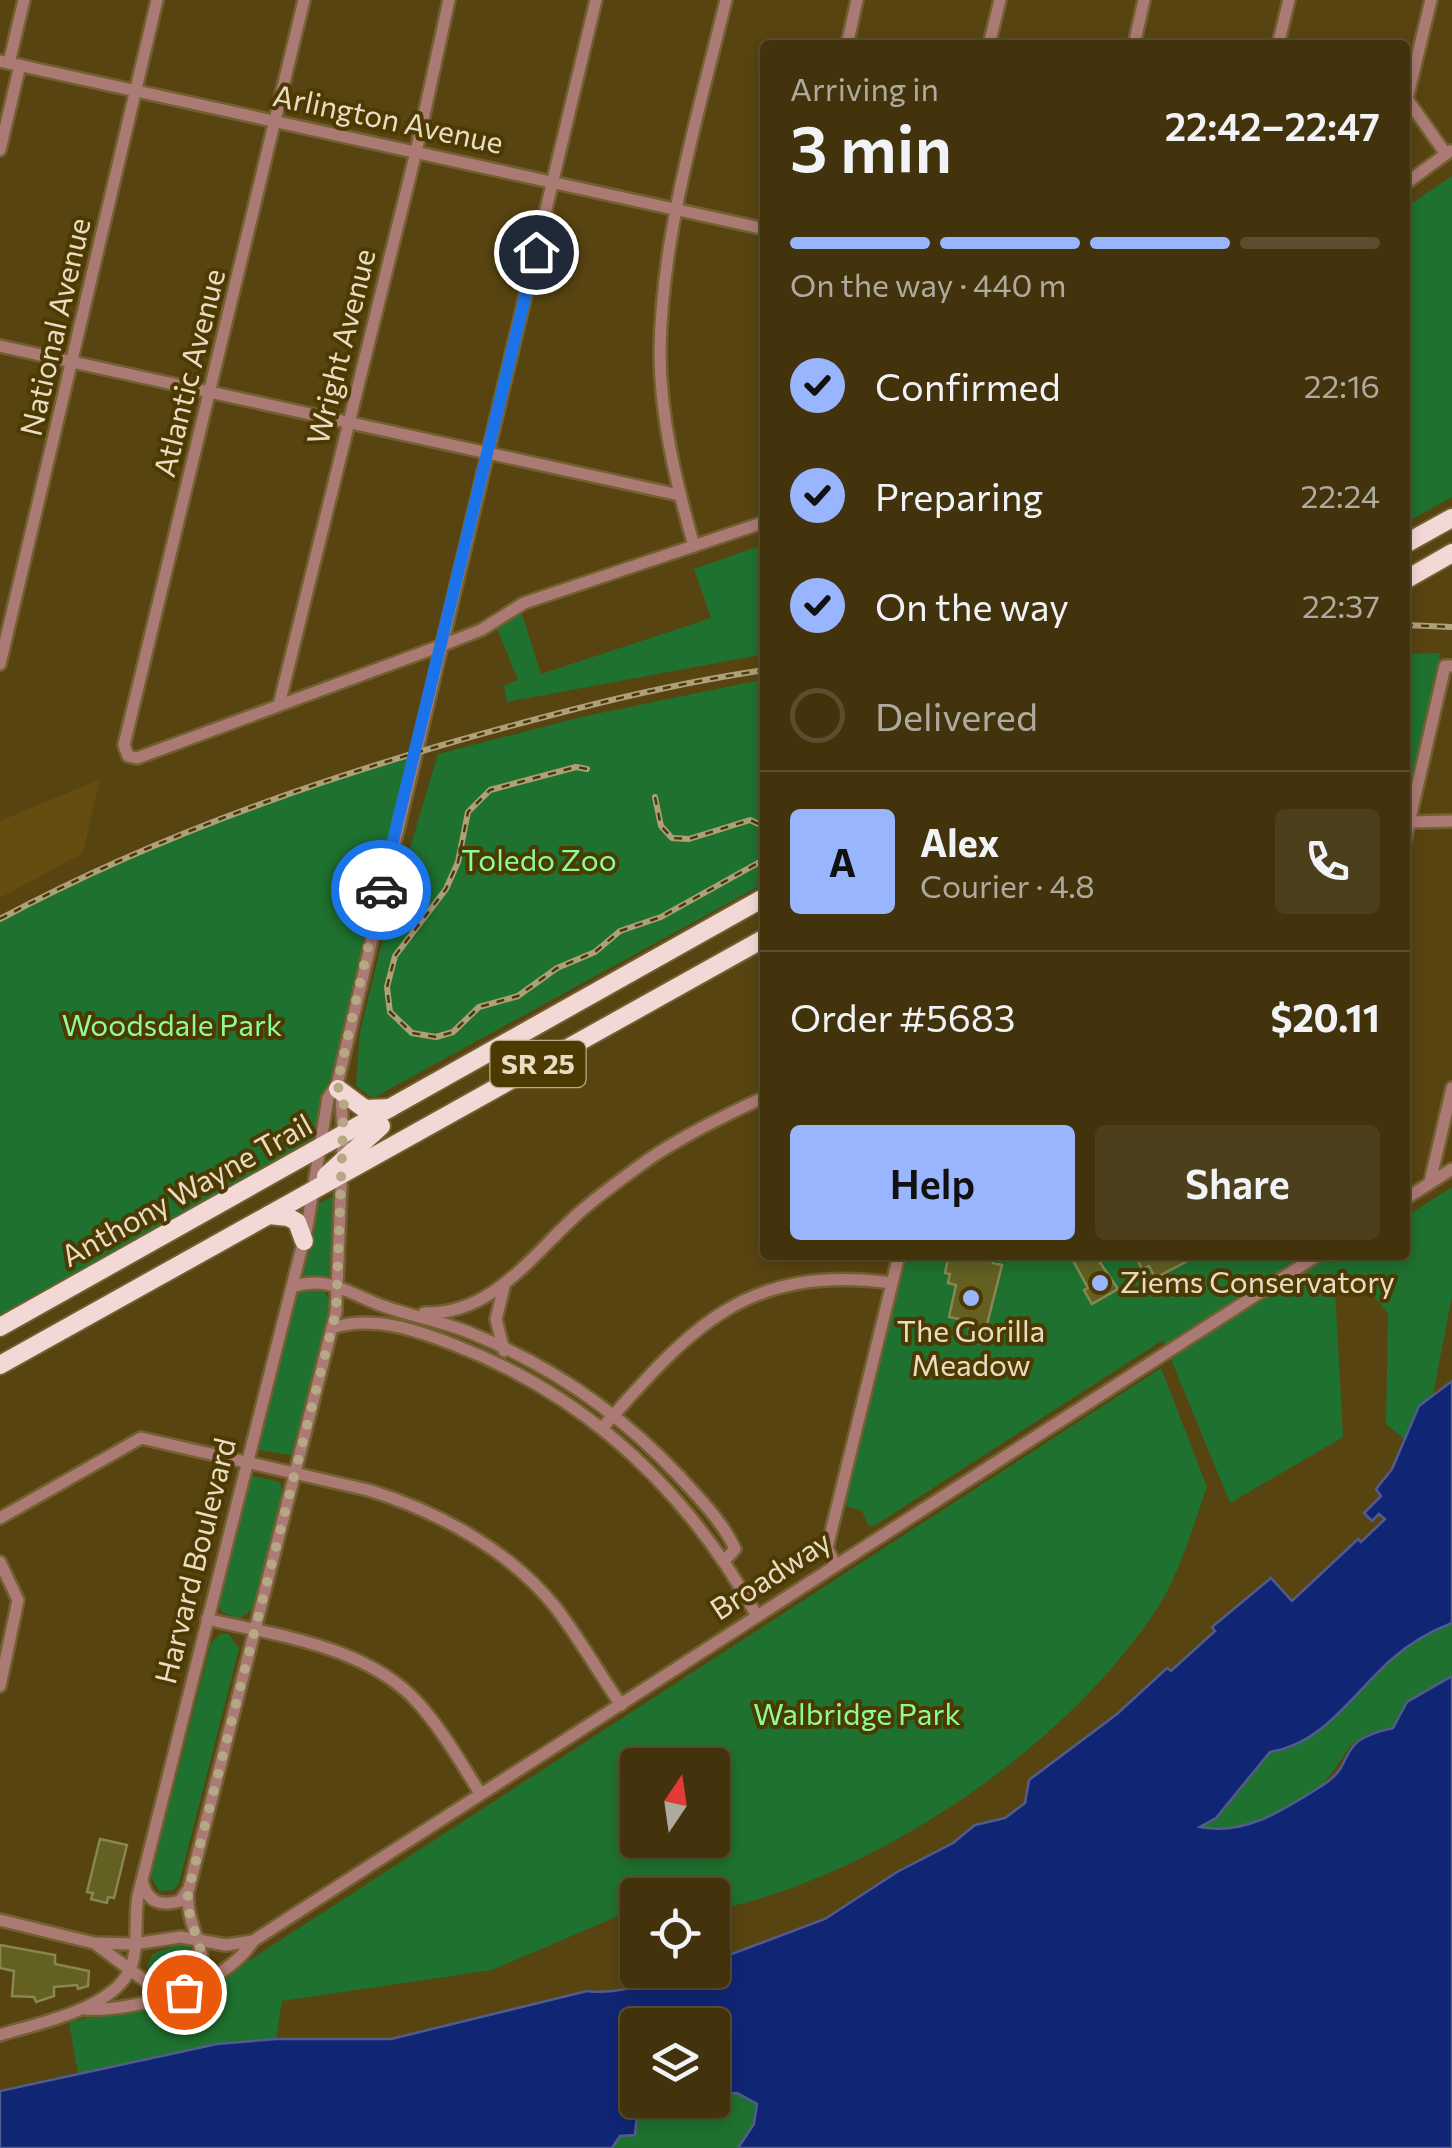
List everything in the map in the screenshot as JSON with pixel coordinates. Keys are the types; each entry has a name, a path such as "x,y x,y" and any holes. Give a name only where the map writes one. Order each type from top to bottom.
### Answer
{"highway":[{"path":"1410,541 1452,518"},
{"path":"1410,577 1452,553"},
{"name":"Anthony Wayne Trail","path":"0,1327 760,900"},
{"name":"Anthony Wayne Trail","path":"0,1365 269,1215 312,1190 341,1167 760,941"},
{"path":"341,1167 384,1124 442,1091 476,1060"},
{"path":"338,1087 365,1109 396,1107"},
{"path":"269,1215 297,1222 304,1242"}],"street":[{"path":"0,150 10,63 24,0"},
{"name":"National Avenue","path":"0,664 158,0"},
{"name":"Atlantic Avenue","path":"280,706 137,758 128,756 124,745 278,122 304,0"},
{"name":"Wright Avenue","path":"280,706 416,152 449,0"},
{"path":"85,2009 99,2010 184,1992 199,1985 205,1962 194,1940 186,1907 189,1888 332,1328 338,1285 344,1100 338,1087 596,0"},
{"path":"694,546 665,414 660,354 665,270 676,209 726,0"},
{"path":"847,40 857,0"},
{"path":"990,40 1000,0"},
{"path":"1135,40 1144,0"},
{"path":"1279,40 1289,0"},
{"path":"1410,87 1431,0"},
{"name":"Arlington Avenue","path":"10,63 760,228"},
{"path":"1410,103 1449,152 1410,180"},
{"path":"0,346 680,495"},
{"path":"280,706 480,630 524,603 760,524"},
{"path":"1410,818 1448,666"},
{"path":"1410,822 1452,821"},
{"name":"Harvard Boulevard","path":"134,1944 134,1914 142,1880 304,1242 328,1098 338,1087"},
{"path":"1430,1182 1452,1088"},
{"path":"405,1312 456,1310 505,1284 583,1209 649,1159 693,1130 760,1098"},
{"path":"1410,1196 1452,1168"},
{"path":"835,1564 827,1548 898,1260"},
{"name":"Broadway","path":"199,1985 246,1952 254,1941 1308,1260"},
{"path":"603,1427 707,1322 735,1302 768,1288 805,1280 849,1278 892,1283"},
{"path":"292,1287 306,1282 338,1285 505,1348 550,1372 614,1415 658,1453 735,1548 725,1560"},
{"path":"498,1363 505,1348 496,1320 505,1284"},
{"path":"396,1327 405,1312"},
{"path":"332,1328 356,1322 396,1327 445,1340 543,1387 603,1427 668,1486 725,1560 756,1616"},
{"path":"0,1518 141,1438 401,1500 475,1538 514,1565 555,1607 621,1704"},
{"path":"0,1562 18,1600 0,1686"},
{"path":"207,1618 321,1646 389,1677 417,1702 442,1733 480,1794"},
{"path":"142,1880 145,1892 160,1904 180,1901 189,1888"},
{"path":"0,1920 94,1943 134,1944 168,1938 226,1945 254,1941"},
{"path":"94,1943 158,1989 184,1992"},
{"path":"0,2035 85,2009 117,1986 131,1967 134,1944"}],"shaded area":[{"path":"100,779 83,853 0,898 0,821"},
{"path":"1452,1381 1452,1623 1399,1653 1322,1728 1289,1747 1270,1752 1216,1818 1200,1827 1217,1829 1249,1824 1294,1803 1334,1776 1361,1739 1393,1728 1407,1702 1452,1676 1452,2148 738,2148 754,2124 757,2104 730,2093 730,2008 620,2008 620,2118 637,2118 635,2135 620,2136 612,2148 0,2148 0,2091 217,2044 276,2039 391,2039 587,1991 730,1988 730,1955 825,1919 897,1872 953,1843 975,1825 1005,1818 1025,1803 1029,1780 1117,1714 1167,1668 1171,1671 1215,1631 1212,1627 1271,1578 1292,1601 1385,1519 1379,1514 1372,1521 1364,1513 1381,1496 1376,1489 1392,1469 1419,1406"}],"green space":[{"path":"1452,176 1452,497 1410,520 1410,205"},
{"path":"760,546 760,655 507,702 504,686 518,680 496,626 522,614 541,674 711,618 694,569"},
{"path":"1441,653 1410,786 1410,654"},
{"name":"Toledo Zoo","path":"760,680 760,886 373,1098 356,1086 360,1032 397,881 438,754 581,717"},
{"name":"Woodsdale Park","path":"414,754 318,1148 0,1327 0,919 204,828"},
{"path":"1452,1187 1452,1296 1433,1395 1419,1406 1406,1441 1386,1424 1388,1314 1364,1283 1335,1288 1343,1437 1230,1503 1163,1340 874,1526 868,1525 862,1511 843,1505 905,1260 1410,1260 1410,1214"},
{"path":"334,1196 332,1276 303,1277 318,1204"},
{"path":"303,1288 321,1288 330,1300 330,1309 295,1450 290,1455 260,1450 258,1444 294,1295"},
{"name":"Walbridge Park","path":"1161,1368 1207,1487 1173,1579 1158,1607 1120,1658 1074,1708 966,1797 906,1834 844,1866 730,1906 730,1878 620,1878 620,1915 492,1970 282,2001 276,2039 217,2044 78,2074 69,2022 196,1995"},
{"path":"253,1476 280,1482 283,1496 254,1608 239,1619 222,1612 217,1599 246,1484"},
{"path":"1452,1623 1452,1676 1407,1702 1393,1728 1369,1733 1351,1745 1324,1784 1275,1813 1239,1828 1198,1827 1216,1818 1270,1752 1289,1747 1322,1728 1399,1653"},
{"path":"221,1634 229,1634 239,1649 179,1883 174,1890 159,1891 151,1876 211,1643"},
{"path":"178,1944 187,1945 196,1955 194,1975 165,1985 151,1979 147,1966 153,1954"},
{"path":"730,2093 748,2097 757,2104 758,2115 738,2148 612,2148 635,2118 730,2118"}],"building":[{"name":"The Gorilla Meadow","path":"948,1260 994,1260 1002,1265 982,1344 969,1341 969,1321 949,1317 956,1285 948,1283 950,1274 945,1273"},
{"name":"Ziems Conservatory","path":"1073,1260 1098,1260 1118,1289 1092,1304 1084,1290 1088,1288"},
{"path":"1138,1260 1189,1260 1159,1276 1154,1276 1149,1266 1142,1269"},
{"path":"100,1839 127,1845 114,1898 108,1897 107,1903 91,1899 93,1893 87,1892"},
{"path":"0,1945 55,1955 55,1964 89,1971 88,1986 54,1987 54,1996 36,2002 34,1997 12,1996 14,1971 0,1968"}],"railway":[{"path":"1410,625 1452,627"},
{"path":"0,919 162,842 331,779 565,712 760,671"},
{"path":"587,769 576,767 490,790 468,812 458,862 446,889 395,956 387,987 390,1012 412,1033 436,1037 453,1032 479,1007 518,996 557,968 595,952 620,931 661,917 760,862"},
{"path":"655,797 661,826 672,838 689,839 750,820 760,825"}],"way so far":[{"path":"184,1992 199,1985 205,1962 189,1923 188,1892 336,1312 344,1100 337,1085 381,890"}],"place":[{"name":"Ziems Conservatory","path":"1100,1283"},
{"name":"The Gorilla Meadow","path":"971,1298"}],"route":[{"path":"381,890 536,252"}]}
